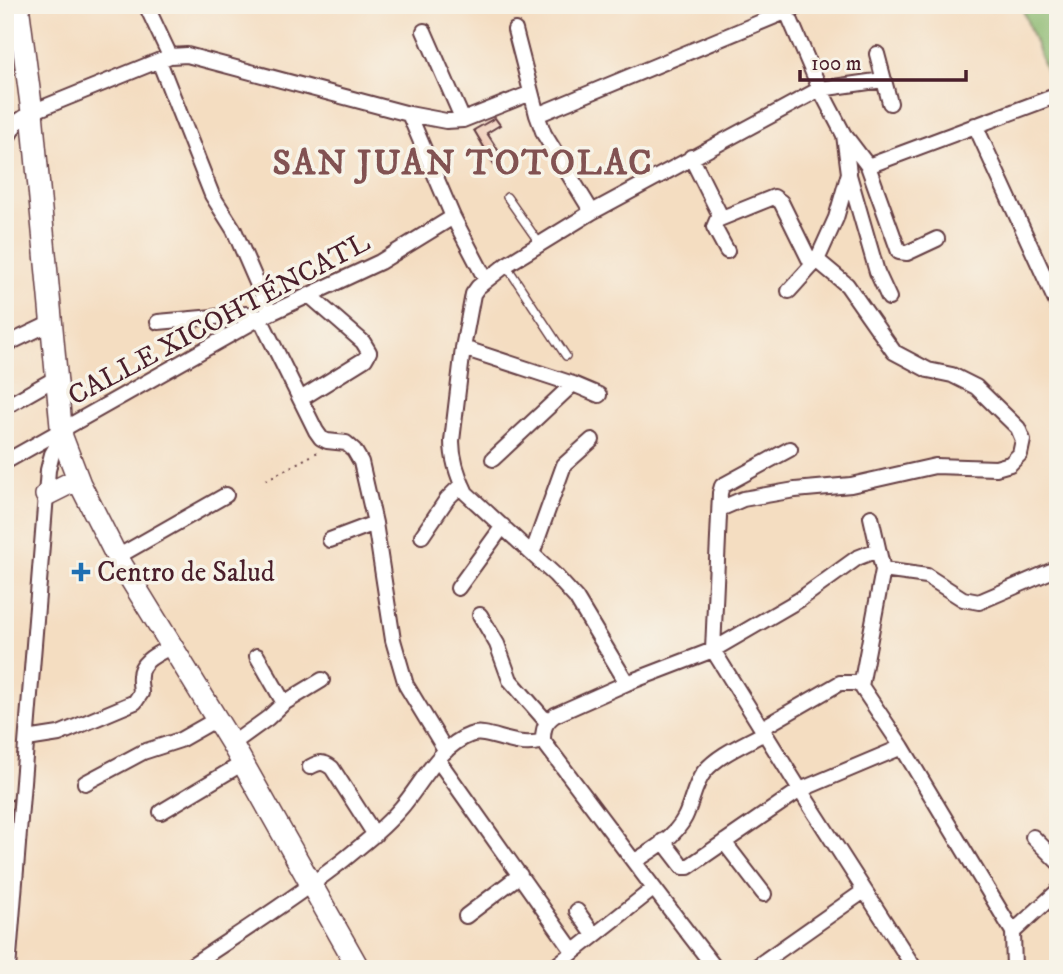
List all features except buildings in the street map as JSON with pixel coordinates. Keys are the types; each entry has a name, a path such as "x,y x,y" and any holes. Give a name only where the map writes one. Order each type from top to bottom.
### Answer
{"main road":[{"path":"18,5 13,31 32,112 61,435 80,484 117,558 232,744 359,969"},
{"path":"46,495 70,483 80,484"}],"street":[{"path":"146,5 212,195 234,230 265,316 316,431 327,441 346,443 361,462 375,523 393,640 405,685 442,756 573,951"},
{"path":"537,115 802,5"},
{"path":"786,12 844,135 868,166 899,252 907,253 937,239"},
{"path":"515,30 544,134 592,212"},
{"path":"424,31 463,120"},
{"path":"877,54 890,103"},
{"path":"5,142 16,123 32,112 164,58 187,55 409,114 446,121 463,120 531,93"},
{"path":"627,684 576,598 555,575 466,493 462,484 452,454 463,348 472,298 482,283 506,265 592,212 820,89 883,80"},
{"path":"868,166 1058,95"},
{"path":"409,114 482,283"},
{"path":"975,125 1058,306"},
{"path":"844,135 849,173 877,272 889,298"},
{"path":"691,158 721,217"},
{"path":"789,291 815,262 836,218 849,173"},
{"path":"720,509 743,499 795,490 851,485 935,466 996,468 1010,464 1020,454 1023,440 1018,428 976,387 952,375 928,370 894,352 847,285 815,262 777,198 772,197 721,217 714,227 727,251"},
{"name":"CALLE XICOHTÉNCATL","path":"5,462 61,435 265,316 380,262 453,217"},
{"path":"307,395 365,359 369,352 363,342 309,295"},
{"path":"158,322 247,314 265,316"},
{"path":"5,345 51,323"},
{"path":"463,348 599,395"},
{"path":"5,407 56,378"},
{"path":"494,459 573,384"},
{"path":"8,969 48,470 61,435"},
{"path":"532,554 564,465 592,440"},
{"path":"790,449 722,486 713,650 915,969"},
{"path":"422,536 447,499 462,484"},
{"path":"117,558 226,495"},
{"path":"861,686 883,570 871,517"},
{"path":"330,540 375,523"},
{"path":"458,589 503,526"},
{"path":"716,969 543,741 546,721 627,684 713,650 799,600 857,558 877,550"},
{"path":"883,570 927,576 962,598 979,602 1058,568"},
{"path":"480,615 497,644 510,680 546,721"},
{"path":"27,739 59,734 135,702 141,693 139,675 142,667 172,646"},
{"path":"257,656 284,703"},
{"path":"232,744 284,703 321,680"},
{"path":"635,861 679,827 700,778 715,761 840,683 848,682 861,686 902,747 1013,932 1014,969"},
{"path":"85,783 149,749 180,740 217,719"},
{"path":"186,969 312,884 375,835 400,810 442,756 467,736 479,733 517,744 543,741"},
{"path":"663,841 685,867 691,866 800,790 902,747"},
{"path":"310,766 325,762 332,768 375,835"},
{"path":"161,811 243,763"},
{"path":"1033,837 1058,862"},
{"path":"724,842 764,894"},
{"path":"466,916 520,875"},
{"path":"552,969 653,889"},
{"path":"753,969 864,891"},
{"path":"1013,932 1058,891"},
{"path":"577,911 594,935"}],"lane":[{"path":"507,197 541,244"},
{"path":"506,265 566,356"}],"path":[{"path":"266,480 320,451 327,441"}],"green space":[{"path":"1021,5 1058,5 1058,96 1053,90"}],"place":[{"name":"Centro de Salud","path":"81,572"}],"district":[{"name":"SAN JUAN TOTOLAC","path":"463,164"}]}
